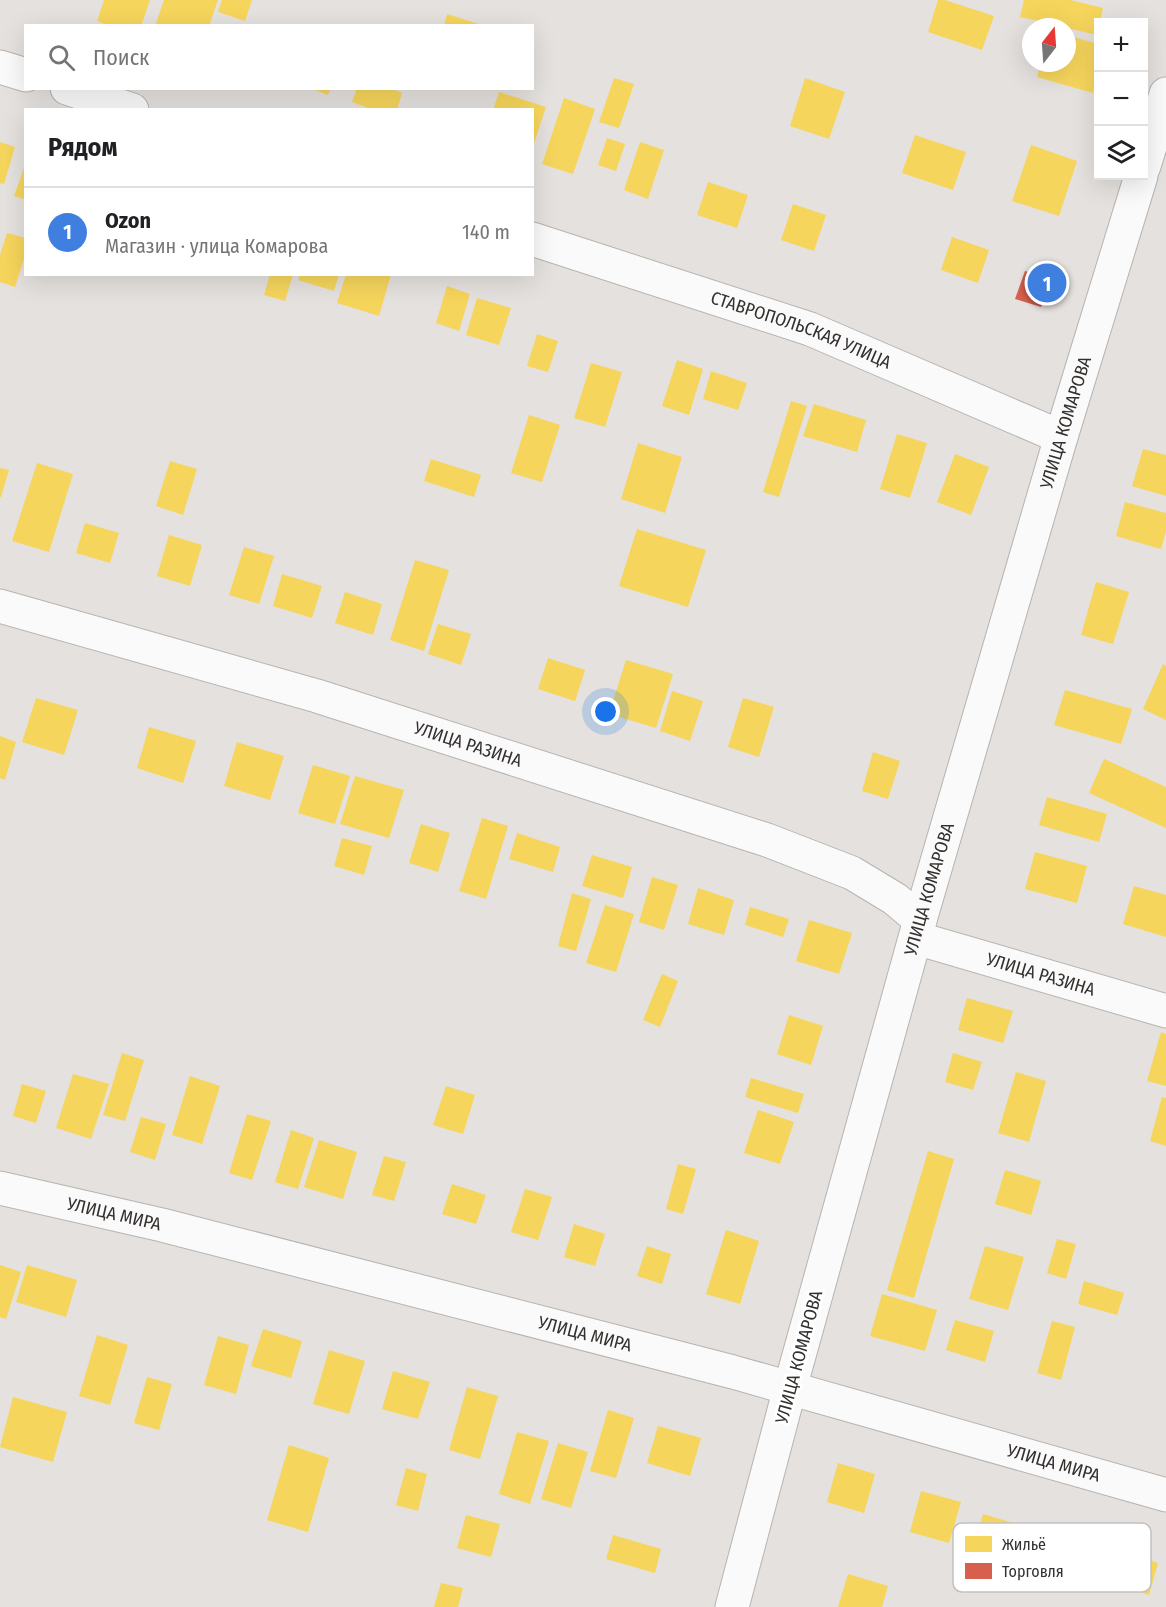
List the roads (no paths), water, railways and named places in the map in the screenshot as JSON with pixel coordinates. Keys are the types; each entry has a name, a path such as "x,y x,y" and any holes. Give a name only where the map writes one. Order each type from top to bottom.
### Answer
{"main road":[{"path":"0,67 24,74"},
{"path":"73,90 126,108"},
{"path":"1148,150 1166,94"},
{"name":"УЛИЦА КОМАРОВА","path":"732,1607 790,1388 918,929 1061,437 1140,180"},
{"name":"СТАВРОПОЛЬСКАЯ УЛИЦА","path":"534,240 810,329 1061,437"},
{"name":"УЛИЦА РАЗИНА","path":"0,606 317,696 767,840 852,873 895,899 918,929 1166,1011"},
{"name":"УЛИЦА МИРА","path":"0,1188 162,1225 501,1311 790,1388 1166,1495"}],"place":[{"name":"Ozon","path":"1047,283"}]}
